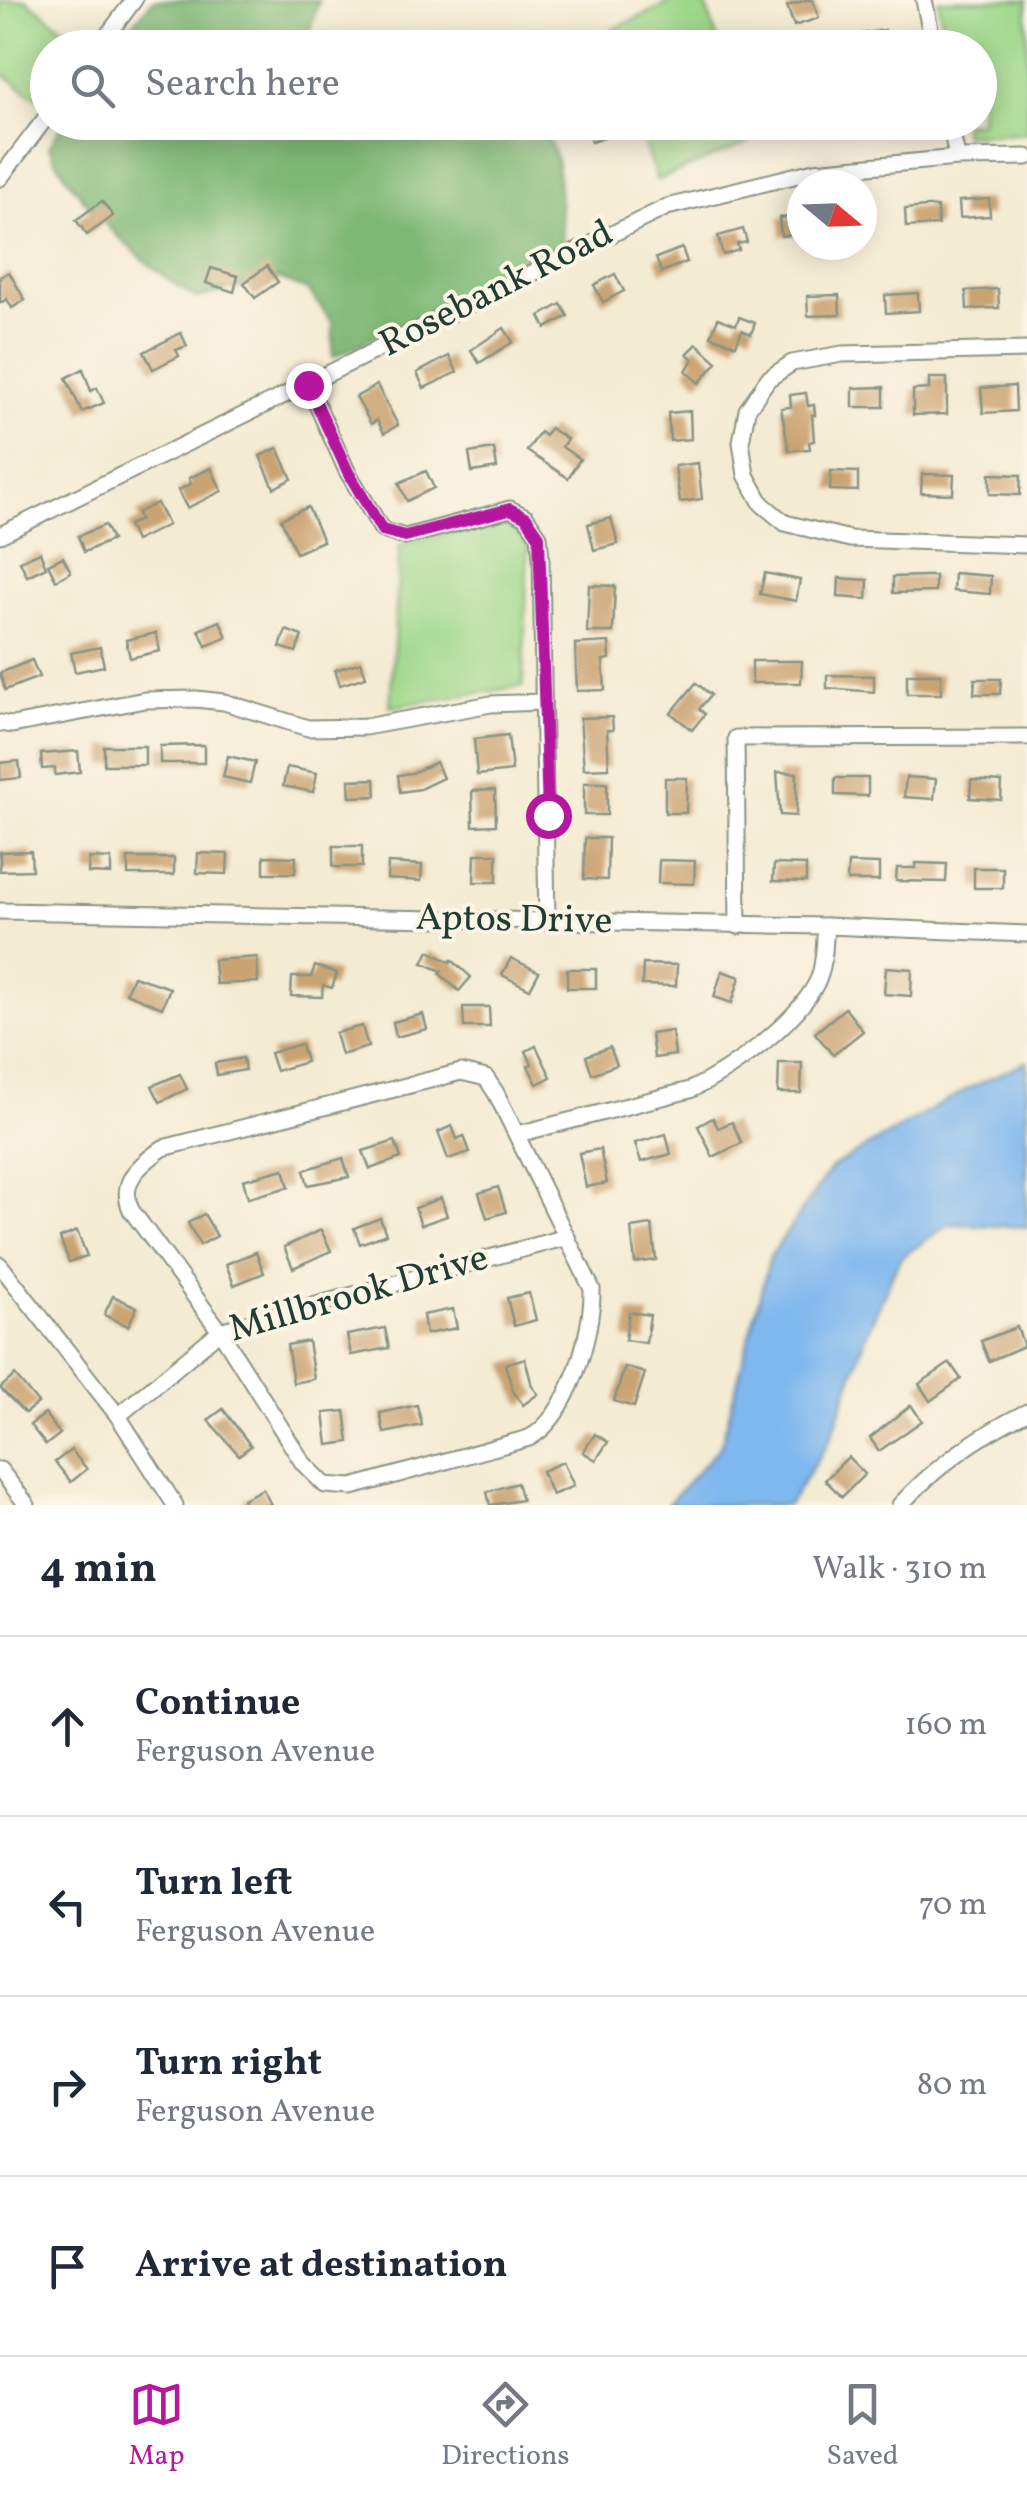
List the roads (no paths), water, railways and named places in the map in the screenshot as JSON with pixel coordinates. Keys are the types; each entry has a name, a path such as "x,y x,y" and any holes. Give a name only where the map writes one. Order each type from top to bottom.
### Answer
{"street":[{"path":"112,30 134,0"},
{"path":"924,0 930,30"},
{"path":"0,178 30,139"},
{"path":"954,140 957,158"},
{"name":"Rosebank Road","path":"0,535 667,206 814,171 957,158 1027,157"},
{"path":"1027,350 842,354 792,363 768,379 747,410 741,442 746,475 762,504 785,523 850,539 1027,545"},
{"path":"308,385 348,472 382,530 405,536 510,509 526,517 539,536 548,815 547,922"},
{"path":"0,723 28,722 145,700 196,699 224,702 308,728 364,727 491,704 543,702"},
{"path":"738,926 736,738 1027,737"},
{"name":"Aptos Drive","path":"0,911 826,926 1027,934"},
{"path":"518,1134 690,1090 716,1078 790,1016 813,988 822,966 826,926"},
{"path":"461,1072 486,1078 518,1134 592,1289 592,1314 552,1422 529,1438 371,1482 338,1488 325,1486 314,1478 220,1331 126,1199 127,1184 139,1166 163,1148 461,1072"},
{"name":"Millbrook Drive","path":"118,1416 220,1331 566,1236"},
{"path":"0,1264 118,1416 175,1505"},
{"path":"900,1505 939,1465 1027,1412"},
{"path":"0,1470 27,1505"}],"water":[{"path":"1027,1061 1027,1227 949,1224 900,1258 868,1330 831,1438 788,1505 667,1505 721,1445 770,1257 831,1168 967,1089"}]}
